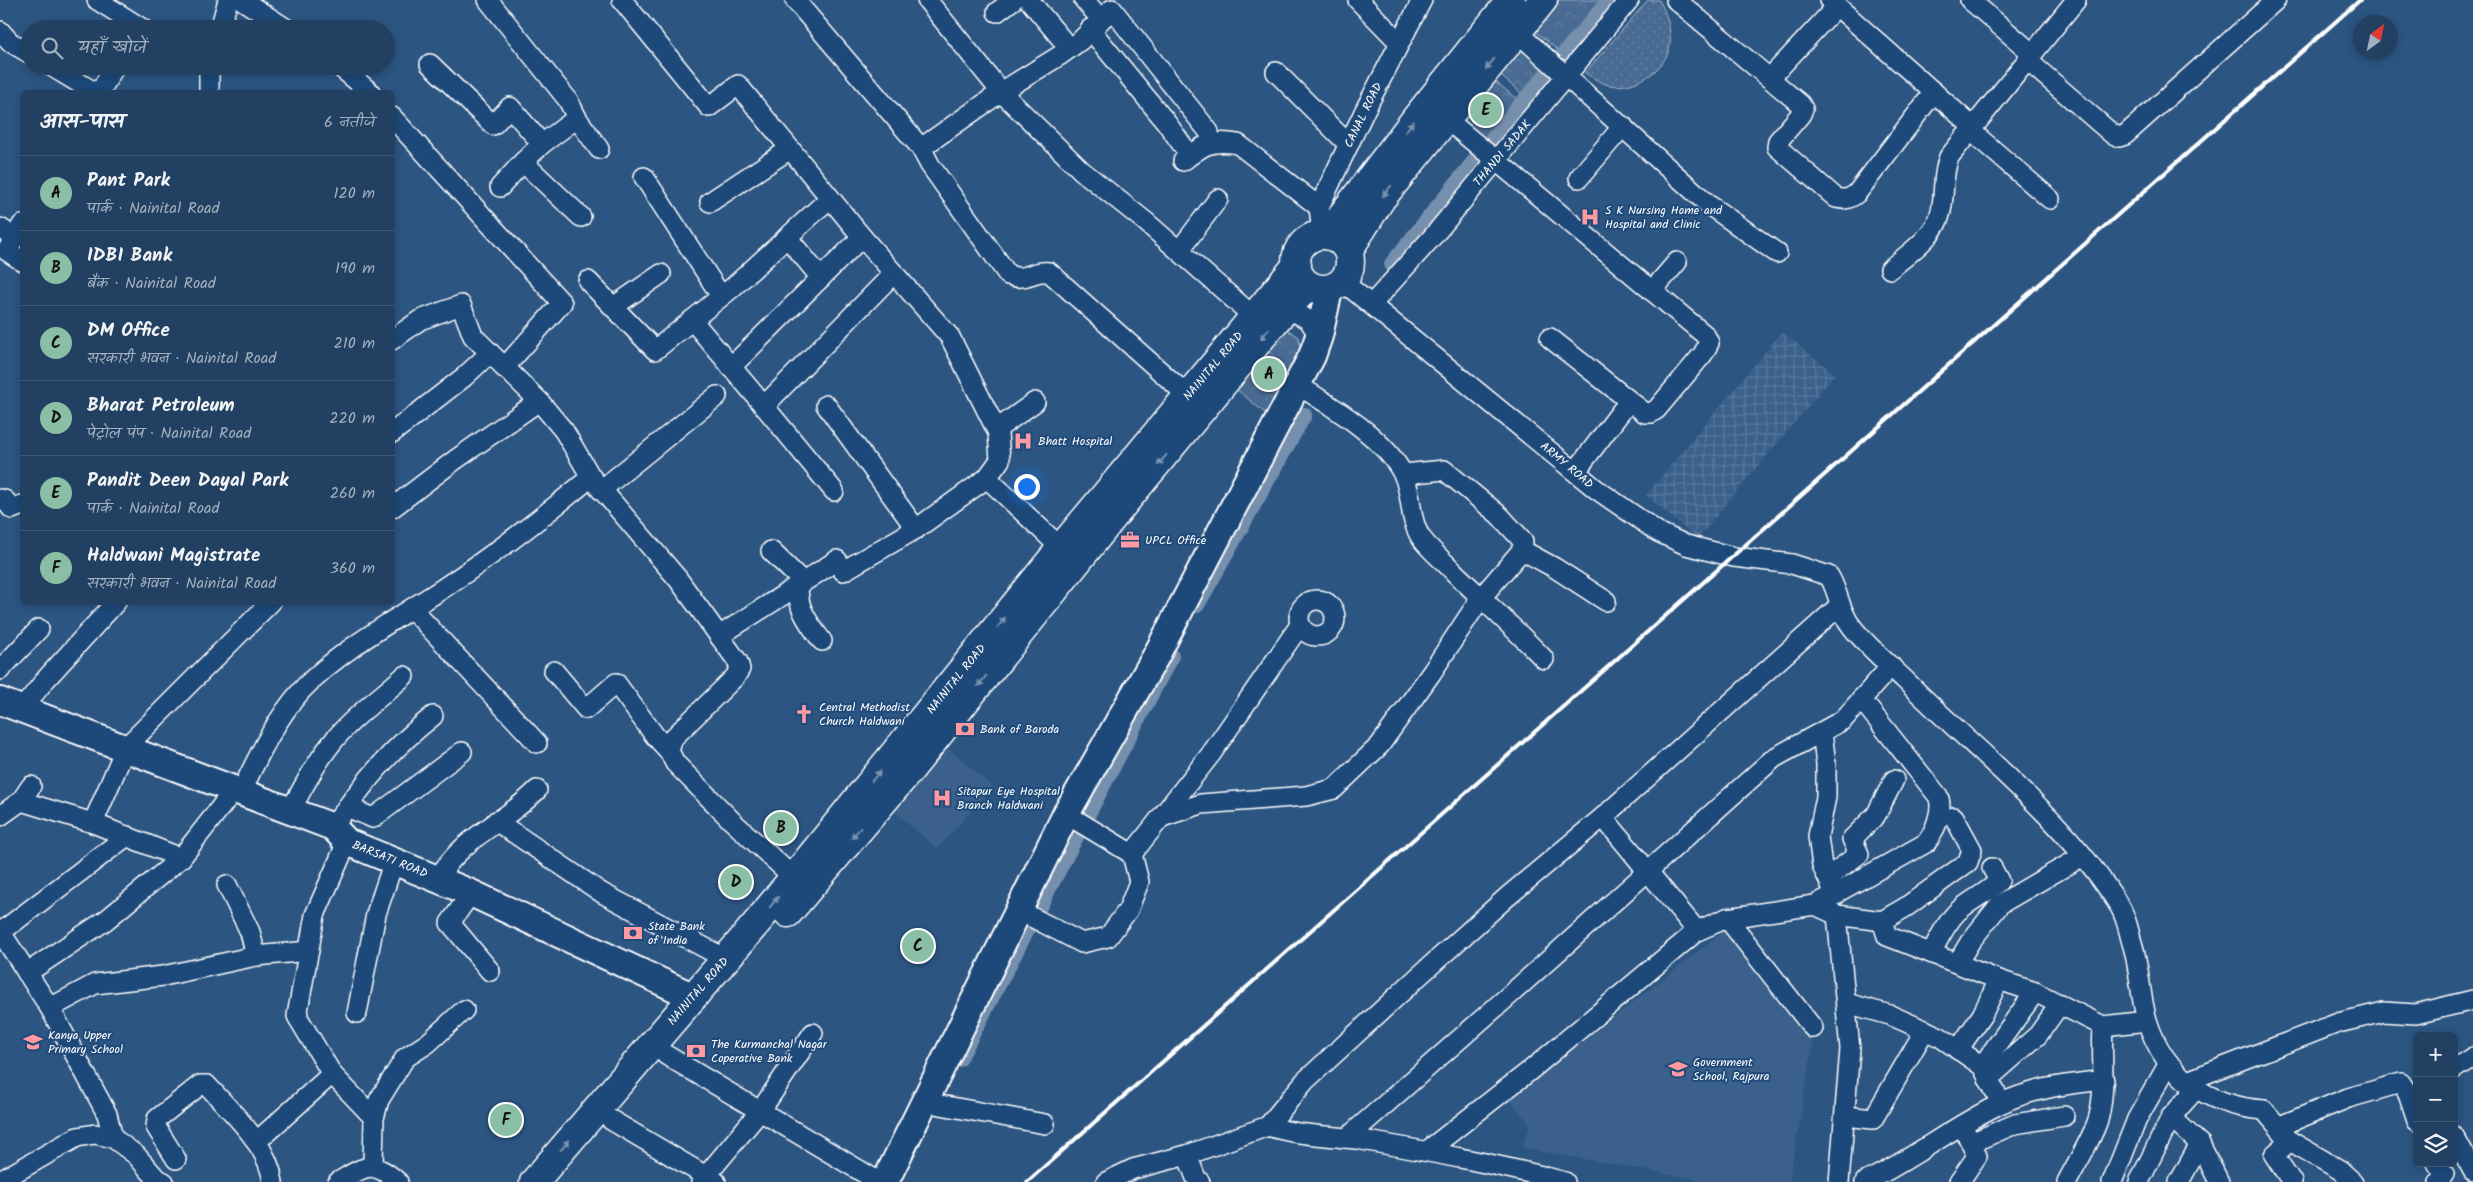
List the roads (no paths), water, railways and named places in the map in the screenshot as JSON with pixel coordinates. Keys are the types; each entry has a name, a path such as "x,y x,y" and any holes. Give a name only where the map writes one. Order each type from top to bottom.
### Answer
{"highway":[{"path":"1332,241 1417,116 1509,16 1543,0"},
{"path":"1332,241 1381,199 1445,118 1509,16"},
{"path":"1314,237 1332,241 1350,267 1319,280 1298,252 1302,246 1314,237"},
{"name":"NAINITAL ROAD","path":"559,1182 603,1114 694,997 793,877 1047,582 1287,308 1319,280"},
{"name":"NAINITAL ROAD","path":"534,1182 666,1055 910,770 1047,582 1061,548 1254,317 1319,280"}],"street":[{"path":"97,0 127,20"},
{"path":"222,20 228,0"},
{"path":"242,0 273,20"},
{"path":"488,0 568,100 577,118 599,149"},
{"path":"795,0 921,148 930,165 1008,275 1020,279 1041,271 1050,272 1188,396"},
{"path":"928,0 1000,92 1082,171 1179,251 1254,317"},
{"path":"997,12 1013,0"},
{"path":"1029,0 1069,48"},
{"path":"1084,0 1105,14 1209,132"},
{"path":"1358,0 1399,42"},
{"name":"CANAL ROAD","path":"1319,207 1348,144 1422,0"},
{"name":"THANDI SADAK","path":"1372,304 1487,155 1558,69 1630,0"},
{"path":"1676,0 1770,78 1803,109 1778,141 1777,147 1836,198 1844,200 1852,198 1857,193 1934,92"},
{"path":"1970,0 2111,133 2119,137 2125,135 2276,0"},
{"path":"1890,269 1931,234 1938,223 1942,210 1945,166 1949,157 2076,0"},
{"path":"631,3 709,107 738,85 862,237 950,337 996,429 1000,460 987,478 916,530 843,571 837,560 719,636"},
{"path":"1770,78 1833,3 1934,92 2050,199"},
{"path":"921,148 1000,92 1069,48 1105,14"},
{"path":"1105,14 1183,153 1221,141 1238,144 1319,207 1332,241"},
{"path":"1509,16 1558,69 1708,205 1777,253"},
{"path":"0,31 10,42 20,48"},
{"path":"430,64 493,125 510,107 542,144"},
{"path":"1276,72 1348,144"},
{"path":"66,75 91,90"},
{"path":"101,90 110,75"},
{"path":"208,75 209,90"},
{"path":"350,75 368,90"},
{"path":"500,187 542,144 577,118"},
{"path":"1445,118 1705,335 1709,343 1703,354 1651,413 1645,413 1550,338"},
{"path":"395,120 562,303 504,368"},
{"path":"1579,178 1623,126"},
{"path":"710,202 790,150"},
{"path":"523,162 581,216"},
{"path":"644,177 721,296"},
{"path":"588,281 655,350 721,296 830,198"},
{"path":"1179,251 1218,199"},
{"path":"12,231 7,251 20,260"},
{"path":"787,237 821,278"},
{"path":"731,367 862,237"},
{"path":"1652,291 1677,262"},
{"path":"764,406 894,273"},
{"path":"613,307 661,274"},
{"path":"885,1182 924,1102 1028,916 1077,820 1156,656 1320,336 1319,280"},
{"name":"ARMY ROAD","path":"1319,280 1372,304 1596,489 1658,532 1686,544 1734,557 1792,564 1829,576 1836,586 1839,606"},
{"path":"395,338 420,320 461,305 473,336 540,401 564,431 596,483 678,579 738,662 740,669 735,677 673,738 669,751"},
{"path":"1287,308 1309,320 1320,336"},
{"path":"692,320 834,491"},
{"path":"395,431 464,377 490,353"},
{"path":"1296,384 1344,414 1384,449 1404,474 1413,518 1422,539 1544,659"},
{"path":"27,973 106,920 180,858 236,790 301,691 337,661 485,560 542,518 596,483 717,396"},
{"path":"395,506 455,460 540,401"},
{"path":"1576,472 1630,401"},
{"path":"996,429 1035,402"},
{"path":"826,405 916,530"},
{"path":"1162,817 1201,804 1306,796 1334,789 1380,745 1432,672 1480,598 1522,550 1523,541 1499,515 1444,470 1404,474"},
{"path":"987,478 1061,548"},
{"path":"0,499 5,500 12,509 20,506"},
{"path":"1522,550 1606,600"},
{"path":"772,551 801,584"},
{"path":"801,584 797,596 809,623 822,641"},
{"path":"11,705 46,679 113,605"},
{"path":"94,823 126,747 269,605"},
{"path":"1106,1182 1133,1169 1187,1155 1268,1126 1305,1081 1376,1015 1507,897 1603,818 1839,606 1852,626 1891,666 2031,799 2083,856 2122,908 2137,961 2147,1021 2163,1057 2169,1064 2191,1086 2242,1109 2264,1110 2285,1134 2340,1170 2353,1182"},
{"path":"412,609 537,743"},
{"path":"1132,854 1211,754 1300,625"},
{"path":"0,670 39,629"},
{"path":"1347,1138 1774,758 1843,720 1891,666"},
{"path":"554,671 586,709 616,683 655,736 669,751 675,763 732,821 793,877"},
{"path":"290,811 314,766 331,743 353,720 404,676"},
{"path":"1427,1151 1532,1069 1697,931 1726,918 1814,905 1836,895 1926,843 1932,835 1940,808 1938,796 1861,699"},
{"name":"BARSATI ROAD","path":"11,705 126,747 290,811 342,825 394,860 471,893 694,997"},
{"path":"374,1118 332,1074 297,1016 315,915 342,825 386,757 404,738 433,716"},
{"path":"1822,732 1826,764 1826,797 1818,836 1822,866 1836,895"},
{"path":"342,825 373,818 462,752"},
{"path":"1828,877 1859,854 1852,839 1876,815 1894,780"},
{"path":"0,816 21,801 31,786"},
{"path":"438,879 456,852 496,821 522,805 537,790"},
{"path":"21,801 94,823 180,858"},
{"path":"1814,905 1837,916 1882,921 1906,907 1968,862 1972,856 1972,850 1954,817"},
{"path":"1603,818 1697,931"},
{"path":"1028,916 1082,943 1108,937 1128,910 1139,882 1132,854 1077,820"},
{"path":"496,821 602,893 726,959"},
{"path":"113,1138 107,1114 50,1008 0,931 127,836"},
{"path":"1958,962 1970,942 2000,904 2083,856"},
{"path":"357,1013 376,914 394,860"},
{"path":"1931,953 1953,917 1988,892 1999,881 1992,868"},
{"path":"227,885 241,911 256,956"},
{"path":"471,893 450,923 490,971"},
{"path":"1837,916 1850,1050 1840,1182"},
{"path":"1726,918 1813,1028"},
{"path":"1882,921 1887,936 1958,962 1999,980 2035,992 2103,1026 2147,1021"},
{"path":"50,1008 94,984 163,976 256,956 309,951"},
{"path":"1958,1050 1982,1015 1999,980"},
{"path":"1985,1073 2035,992"},
{"path":"2139,1182 2171,1117 2191,1086 2338,1023 2384,1012 2416,1014 2473,1000"},
{"path":"1846,1003 1890,1015 1940,1037 1985,1073 2001,1103"},
{"path":"1985,1073 2038,1035 2060,1004"},
{"path":"373,1166 374,1118 379,1100 405,1058 428,1043 464,1010"},
{"path":"2067,1182 2099,1118 2104,1080 2103,1026"},
{"path":"1845,1116 1873,1119 1925,1030"},
{"path":"603,1114 708,1180 761,1110 812,1033"},
{"path":"666,1055 761,1110 878,1182"},
{"path":"2458,1066 2473,1057"},
{"path":"2112,1182 2137,1119 2169,1064"},
{"path":"256,1142 332,1074"},
{"path":"1865,1182 1886,1172 2001,1103 2056,1086 2104,1080"},
{"path":"2292,1182 2274,1155 2285,1134 2348,1098 2401,1083 2413,1092"},
{"path":"176,1159 156,1123 157,1119 203,1084 207,1084 256,1142 271,1165 273,1182"},
{"path":"924,1102 1045,1124"},
{"path":"1971,1143 2015,1124 2064,1116"},
{"path":"2171,1117 2200,1144 2219,1182"},
{"path":"1959,1182 1977,1156 1962,1125"},
{"path":"1268,1126 1282,1131 1347,1138 1427,1151 1565,1182"},
{"path":"0,1181 77,1136 95,1134 113,1138 136,1155 156,1178 164,1182"},
{"path":"2458,1143 2473,1171"},
{"path":"2179,1182 2200,1144"},
{"path":"1187,1155 1196,1178 1200,1182"},
{"path":"338,1182 363,1168 373,1166 386,1172 398,1182"},
{"path":"2439,1182 2444,1174 2440,1167"}],"waterway":[{"path":"1392,264 1502,127 1610,0"},
{"path":"1197,605 1304,415"},
{"path":"959,1059 1171,656"}],"railway":[{"path":"1027,1182 2360,0"}],"place":[{"name":"Pandit Deen Dayal Park","path":"1486,110"},
{"name":"S K Nursing Home and Hospital and Clinic","path":"1590,217"},
{"name":"Pant Park","path":"1269,374"},
{"name":"Bhatt Hospital","path":"1023,441"},
{"name":"UPCL Office","path":"1130,540"},
{"name":"Central Methodist Church Haldwani","path":"804,714"},
{"name":"Bank of Baroda","path":"965,729"},
{"name":"Sitapur Eye Hospital Branch Haldwani","path":"942,798"},
{"name":"IDBI Bank","path":"781,828"},
{"name":"Bharat Petroleum","path":"736,882"},
{"name":"State Bank of India","path":"633,933"},
{"name":"DM Office","path":"918,946"},
{"name":"Kanya Upper Primary School","path":"33,1042"},
{"name":"The Kurmanchal Nagar Coperative Bank","path":"696,1051"},
{"name":"Government School, Rajpura","path":"1678,1069"},
{"name":"Haldwani Magistrate","path":"506,1120"}]}
